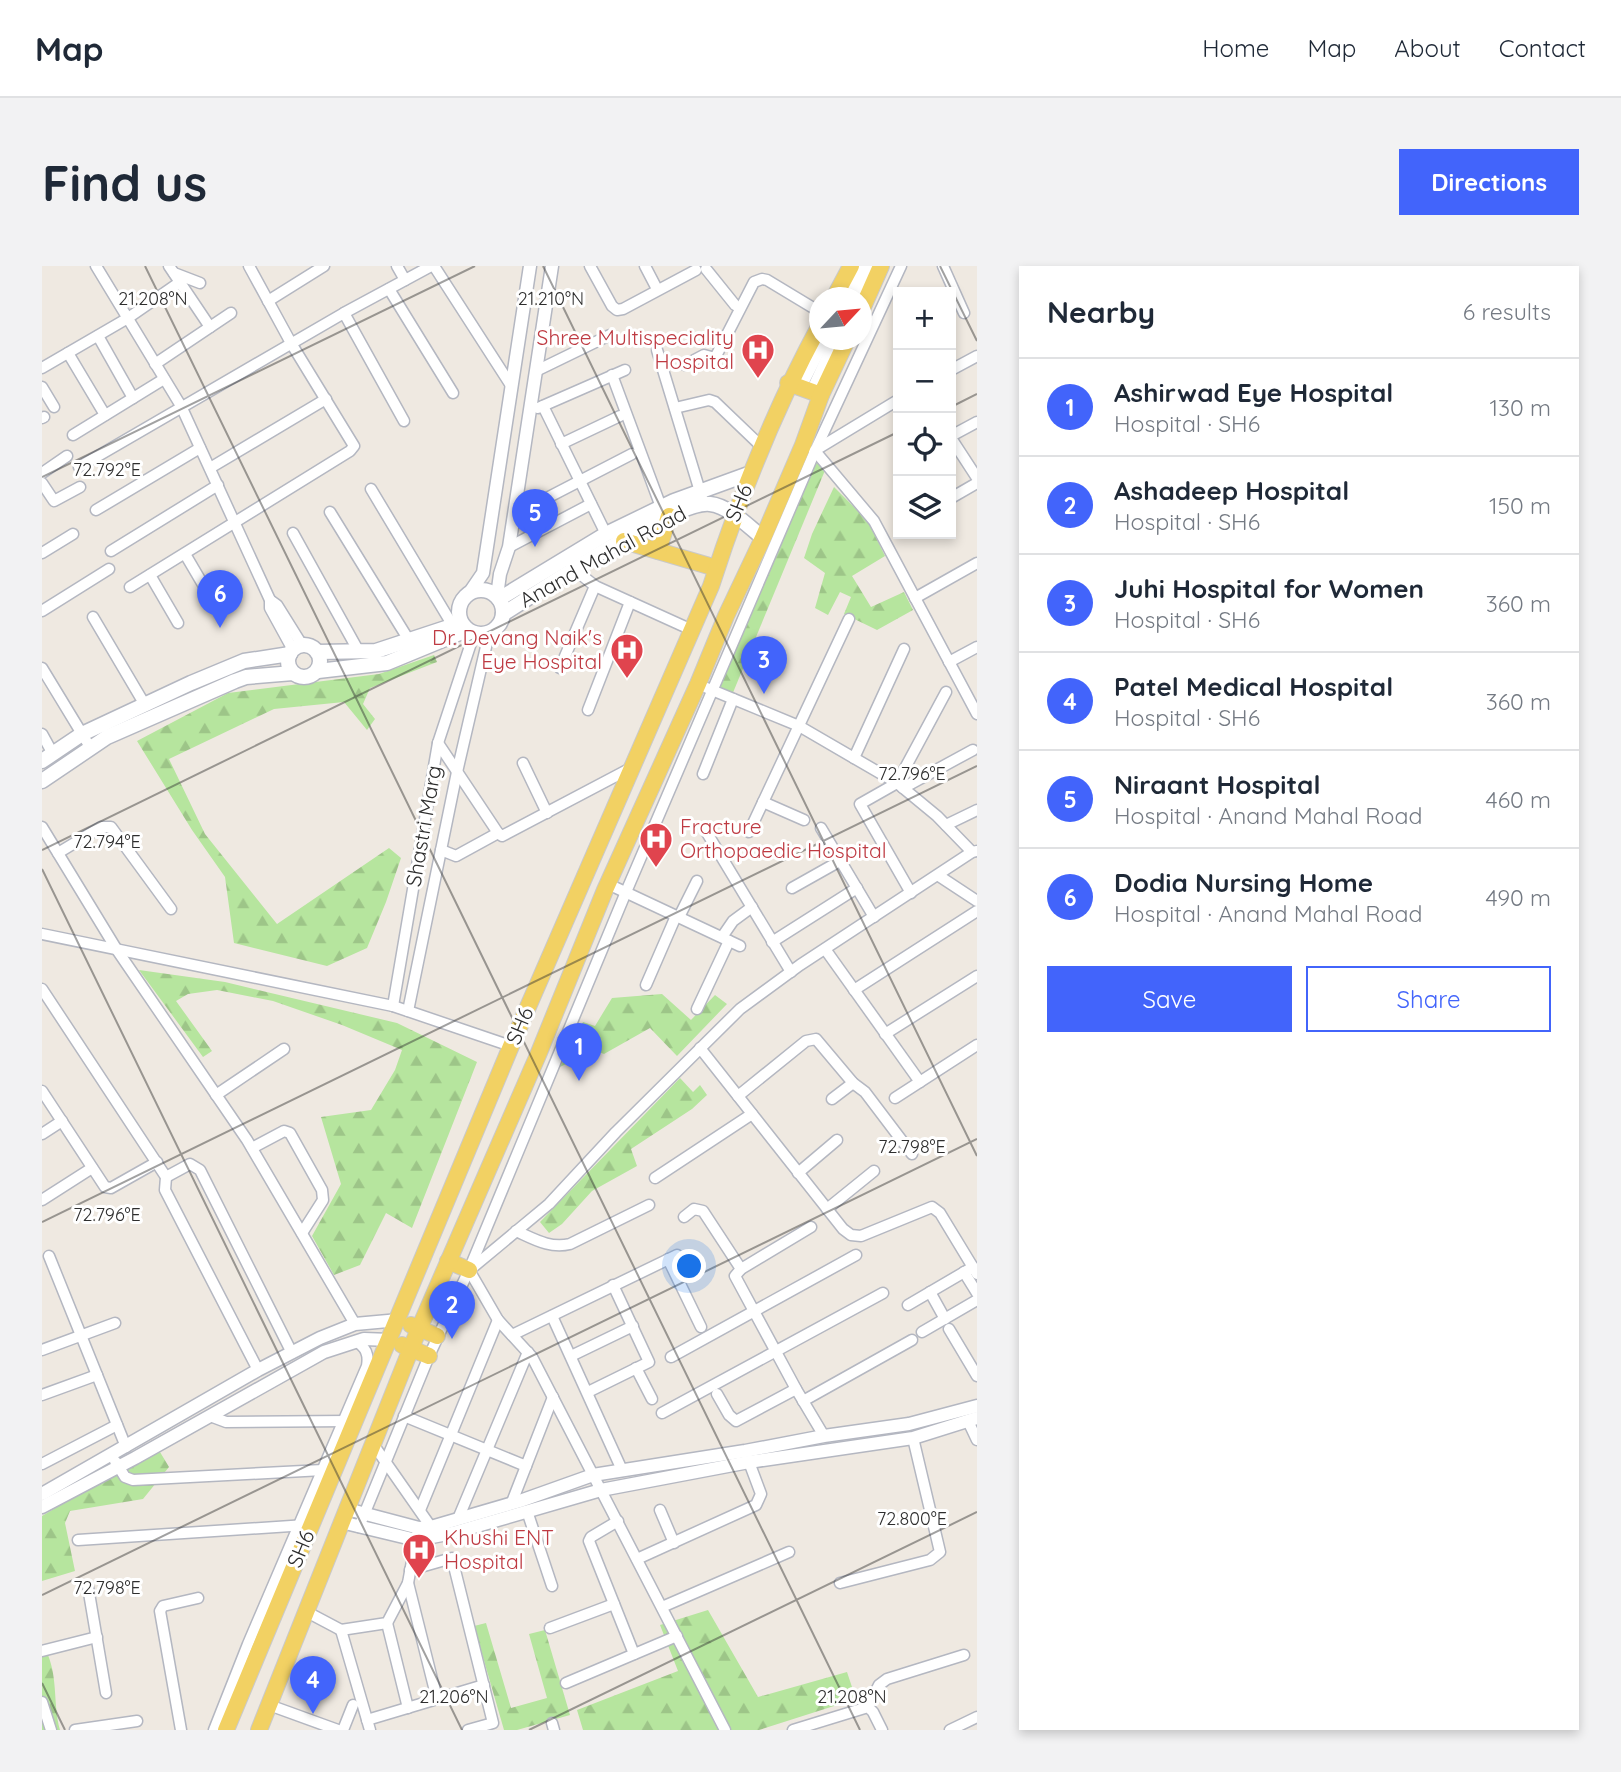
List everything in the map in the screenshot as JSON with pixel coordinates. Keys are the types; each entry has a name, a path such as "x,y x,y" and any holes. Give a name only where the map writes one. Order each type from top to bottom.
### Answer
{"main road":[{"path":"840,287 851,266"},
{"path":"850,287 861,266"},
{"path":"865,287 872,266"},
{"path":"868,287 881,266"},
{"name":"SH6","path":"226,1730 305,1525 349,1421 390,1340 511,1046 692,630 762,447 805,389 814,350"},
{"path":"259,1730 419,1328 538,1055 608,884 726,616 769,543 809,448 805,389 819,350"},
{"path":"805,389 830,350"},
{"path":"805,389 838,350"},
{"name":"Anand Mahal Road","path":"498,597 606,534 702,497 751,473"},
{"name":"Anand Mahal Road","path":"702,497 734,516 769,543"},
{"path":"658,551 665,512"},
{"name":"Anand Mahal Road","path":"503,614 624,541 665,512"},
{"path":"624,541 716,568"},
{"path":"317,652 376,651 464,628 489,634 500,624 503,614 498,597 484,590 470,592 459,610 464,628"},
{"path":"294,649 288,664 293,673 308,677 318,671 387,663 464,628"},
{"path":"48,757 86,740 145,705 244,661 294,649 313,648 321,662 318,671"},
{"path":"42,780 86,740 107,737 246,677 293,673"},
{"path":"448,1261 469,1270"},
{"path":"398,1320 437,1336"},
{"path":"390,1340 429,1356"}],"street":[{"path":"96,266 181,406 270,600 270,608 294,649"},
{"path":"130,587 353,449 354,443 291,343 249,266"},
{"path":"268,301 324,266"},
{"path":"397,266 405,280"},
{"path":"79,467 291,343 432,266 512,387"},
{"path":"470,592 483,573 530,266"},
{"path":"498,597 500,573 509,547 552,266"},
{"path":"590,266 612,306 617,310 700,271 740,308"},
{"path":"645,266 657,289"},
{"path":"809,448 901,266"},
{"path":"943,266 964,313"},
{"path":"42,368 128,318 174,274"},
{"path":"174,274 200,283"},
{"path":"174,274 210,327"},
{"path":"685,365 704,355 715,358 754,282 762,279 809,306"},
{"path":"389,289 453,393"},
{"path":"155,364 231,313"},
{"path":"344,313 404,421"},
{"path":"536,371 610,335"},
{"path":"98,336 133,398"},
{"path":"657,350 702,497"},
{"path":"68,353 105,415"},
{"path":"956,368 975,361"},
{"path":"530,411 617,379 625,370"},
{"path":"73,435 164,379"},
{"path":"617,379 665,512"},
{"path":"42,387 54,407"},
{"path":"210,468 326,399"},
{"path":"674,408 709,400 715,402 762,447"},
{"path":"809,448 893,403"},
{"path":"542,406 606,534"},
{"path":"561,444 620,416"},
{"path":"956,434 977,422"},
{"path":"956,445 977,478"},
{"path":"96,510 200,448"},
{"path":"809,448 874,521 977,714"},
{"path":"514,515 632,454"},
{"path":"42,473 67,457"},
{"path":"42,483 54,501 80,487"},
{"path":"956,495 977,483"},
{"path":"111,551 218,485"},
{"path":"371,489 464,628"},
{"path":"509,547 591,504"},
{"path":"330,512 410,642"},
{"path":"293,533 359,652"},
{"path":"42,552 72,534"},
{"path":"359,1527 437,1336 469,1270 626,892 713,691 769,543"},
{"path":"185,554 215,605"},
{"path":"915,598 977,563"},
{"path":"42,611 109,569"},
{"path":"574,569 595,586 692,630"},
{"path":"150,575 178,623"},
{"path":"560,668 595,586"},
{"path":"588,710 630,602"},
{"path":"93,617 145,705"},
{"path":"749,832 849,619"},
{"name":"Shastri Marg","path":"393,1006 438,743 464,628"},
{"name":"Shastri Marg","path":"408,1012 457,772 489,634"},
{"path":"949,662 977,647"},
{"path":"854,758 904,649"},
{"path":"42,668 86,740"},
{"path":"469,1270 549,1204 616,1132 740,1009 790,972 975,852 900,786 854,758 799,726 698,684"},
{"path":"900,786 946,692"},
{"path":"703,774 733,699"},
{"path":"42,734 48,757"},
{"path":"438,743 502,836 633,766"},
{"path":"911,893 860,806 863,800 900,786 973,750"},
{"path":"523,763 547,813"},
{"path":"763,802 804,820"},
{"path":"946,825 977,810"},
{"path":"42,827 117,950 252,1148 355,1324"},
{"path":"58,853 101,827 111,827 171,909"},
{"path":"704,828 790,972"},
{"path":"821,828 874,917"},
{"path":"441,850 456,856 498,833"},
{"path":"792,888 840,861"},
{"path":"939,876 977,901"},
{"path":"646,985 677,917 697,881"},
{"path":"608,884 730,941"},
{"path":"772,942 857,888"},
{"path":"697,1009 730,941 733,921 752,907"},
{"path":"854,990 977,911"},
{"path":"44,936 393,1006 511,1046"},
{"path":"825,949 919,1082"},
{"path":"885,1034 977,976"},
{"path":"42,989 166,1177 164,1190 258,1370"},
{"path":"738,1096 812,1039 820,1042 853,1083 865,1092 912,1154"},
{"path":"895,1098 977,1045"},
{"path":"700,1048 843,1229 851,1235 861,1237 932,1207 940,1213 971,1271 977,1293"},
{"path":"216,1094 284,1049"},
{"path":"832,1099 853,1083"},
{"path":"42,1091 107,1188 157,1162"},
{"path":"655,1178 752,1114"},
{"path":"42,1134 62,1121"},
{"path":"252,1148 284,1131 290,1133 322,1190 323,1200 302,1233"},
{"path":"798,1172 837,1140"},
{"path":"166,1177 190,1164 200,1170 292,1353"},
{"path":"42,1200 92,1168"},
{"path":"827,1209 874,1171"},
{"path":"516,1231 559,1247 649,1205"},
{"path":"684,1217 694,1209 703,1211 741,1269"},
{"path":"811,1227 741,1269 736,1273 735,1279 824,1436"},
{"path":"671,1357 856,1255"},
{"path":"49,1256 126,1447"},
{"path":"512,1335 673,1257 701,1326"},
{"path":"469,1270 498,1320 528,1352 554,1397 725,1730"},
{"path":"908,1305 971,1271"},
{"path":"587,1392 649,1362 613,1285"},
{"path":"930,1292 977,1376"},
{"path":"662,1413 883,1293"},
{"path":"922,1332 947,1324 977,1300"},
{"path":"552,1315 622,1470"},
{"path":"42,1507 115,1461 126,1447 258,1370 320,1338 355,1324 398,1320"},
{"path":"408,1708 387,1623 408,1583 422,1531 420,1510 498,1320"},
{"path":"42,1349 116,1323"},
{"path":"571,1356 633,1325"},
{"path":"42,1494 210,1416 312,1358 356,1341 370,1338 390,1340"},
{"path":"803,1401 912,1340"},
{"path":"214,1730 248,1644 305,1525 323,1470 349,1421 368,1361 365,1349 356,1341"},
{"path":"458,1519 528,1352"},
{"path":"636,1368 652,1399"},
{"path":"42,1395 97,1375"},
{"path":"718,1394 729,1415 736,1421 796,1389"},
{"path":"512,1502 554,1397"},
{"path":"344,1516 365,1514 422,1531 593,1475 909,1424 977,1406"},
{"path":"210,1416 226,1422 349,1421"},
{"path":"404,1416 526,1466"},
{"path":"344,1516 359,1527 453,1533 601,1490 749,1462 913,1437 973,1420 977,1440"},
{"path":"42,1464 117,1425"},
{"path":"840,1583 930,1560 940,1552 913,1437"},
{"path":"373,1444 420,1510"},
{"path":"115,1461 125,1477 133,1480 323,1470"},
{"path":"637,1559 756,1505 761,1494 749,1462"},
{"path":"660,1510 674,1543"},
{"path":"527,1511 552,1586"},
{"path":"618,1521 591,1537 589,1541 634,1654"},
{"path":"78,1539 305,1525"},
{"path":"662,1607 789,1552"},
{"path":"410,1570 452,1558 494,1723 468,1730"},
{"path":"408,1583 438,1699"},
{"path":"88,1587 106,1693"},
{"path":"181,1730 160,1611 163,1606 198,1598"},
{"path":"550,1628 614,1604"},
{"path":"307,1612 341,1630 387,1623"},
{"path":"341,1630 369,1725 408,1708 484,1685"},
{"path":"566,1683 677,1636"},
{"path":"43,1647 97,1637"},
{"path":"793,1730 868,1707 879,1685 887,1679 964,1655"},
{"path":"42,1702 51,1730"},
{"path":"269,1705 341,1730 353,1705"},
{"path":"868,1707 882,1730"},
{"path":"950,1730 977,1717"},
{"path":"75,1730 136,1721"}],"green space":[{"path":"814,462 826,468 732,695 717,688"},
{"path":"834,487 868,521 885,556 852,576 871,607 904,592 913,610 877,630 844,614 851,597 840,592 828,615 815,608 825,573 804,558"},
{"path":"434,655 437,662 370,688 363,704 375,719 367,730 344,702 274,709 169,759 205,834 277,924 389,848 401,858 367,948 327,966 234,943 225,877 192,830 137,741 228,693 379,674"},
{"path":"139,970 225,982 397,1023 477,1062 412,1228 386,1213 360,1265 334,1275 312,1236 341,1184 321,1117 371,1110 395,1070 402,1050 273,1001 217,990 188,994 176,1001 212,1051 203,1057"},
{"path":"662,994 691,1020 715,995 727,1004 677,1056 650,1028 604,1054 594,1050 560,1067 583,1022 595,1026 612,998"},
{"path":"680,1078 693,1092 700,1085 707,1095 692,1109 631,1149 637,1166 592,1191 562,1224 549,1233 540,1222"},
{"path":"160,1452 169,1467 143,1499 70,1511 65,1523 75,1571 42,1581 42,1516 91,1487"},
{"path":"708,1610 758,1697 847,1672 856,1699 759,1730 583,1730 577,1710 678,1671 660,1625"},
{"path":"486,1623 511,1708 547,1698 529,1634 545,1630 570,1715 517,1730 504,1730 474,1626"},
{"path":"42,1655 48,1655 51,1664 60,1730 42,1730"}],"place":[{"name":"Shree Multispeciality Hospital","path":"758,380"},
{"name":"Niraant Hospital","path":"535,547"},
{"name":"Dodia Nursing Home","path":"220,628"},
{"name":"Dr. Devang Naik's Eye Hospital","path":"627,680"},
{"name":"Juhi Hospital for Women","path":"764,694"},
{"name":"Fracture Orthopaedic Hospital","path":"656,869"},
{"name":"Ashirwad Eye Hospital","path":"579,1081"},
{"name":"Ashadeep Hospital","path":"452,1339"},
{"name":"Khushi ENT Hospital","path":"419,1580"},
{"name":"Patel Medical Hospital","path":"313,1714"}]}
